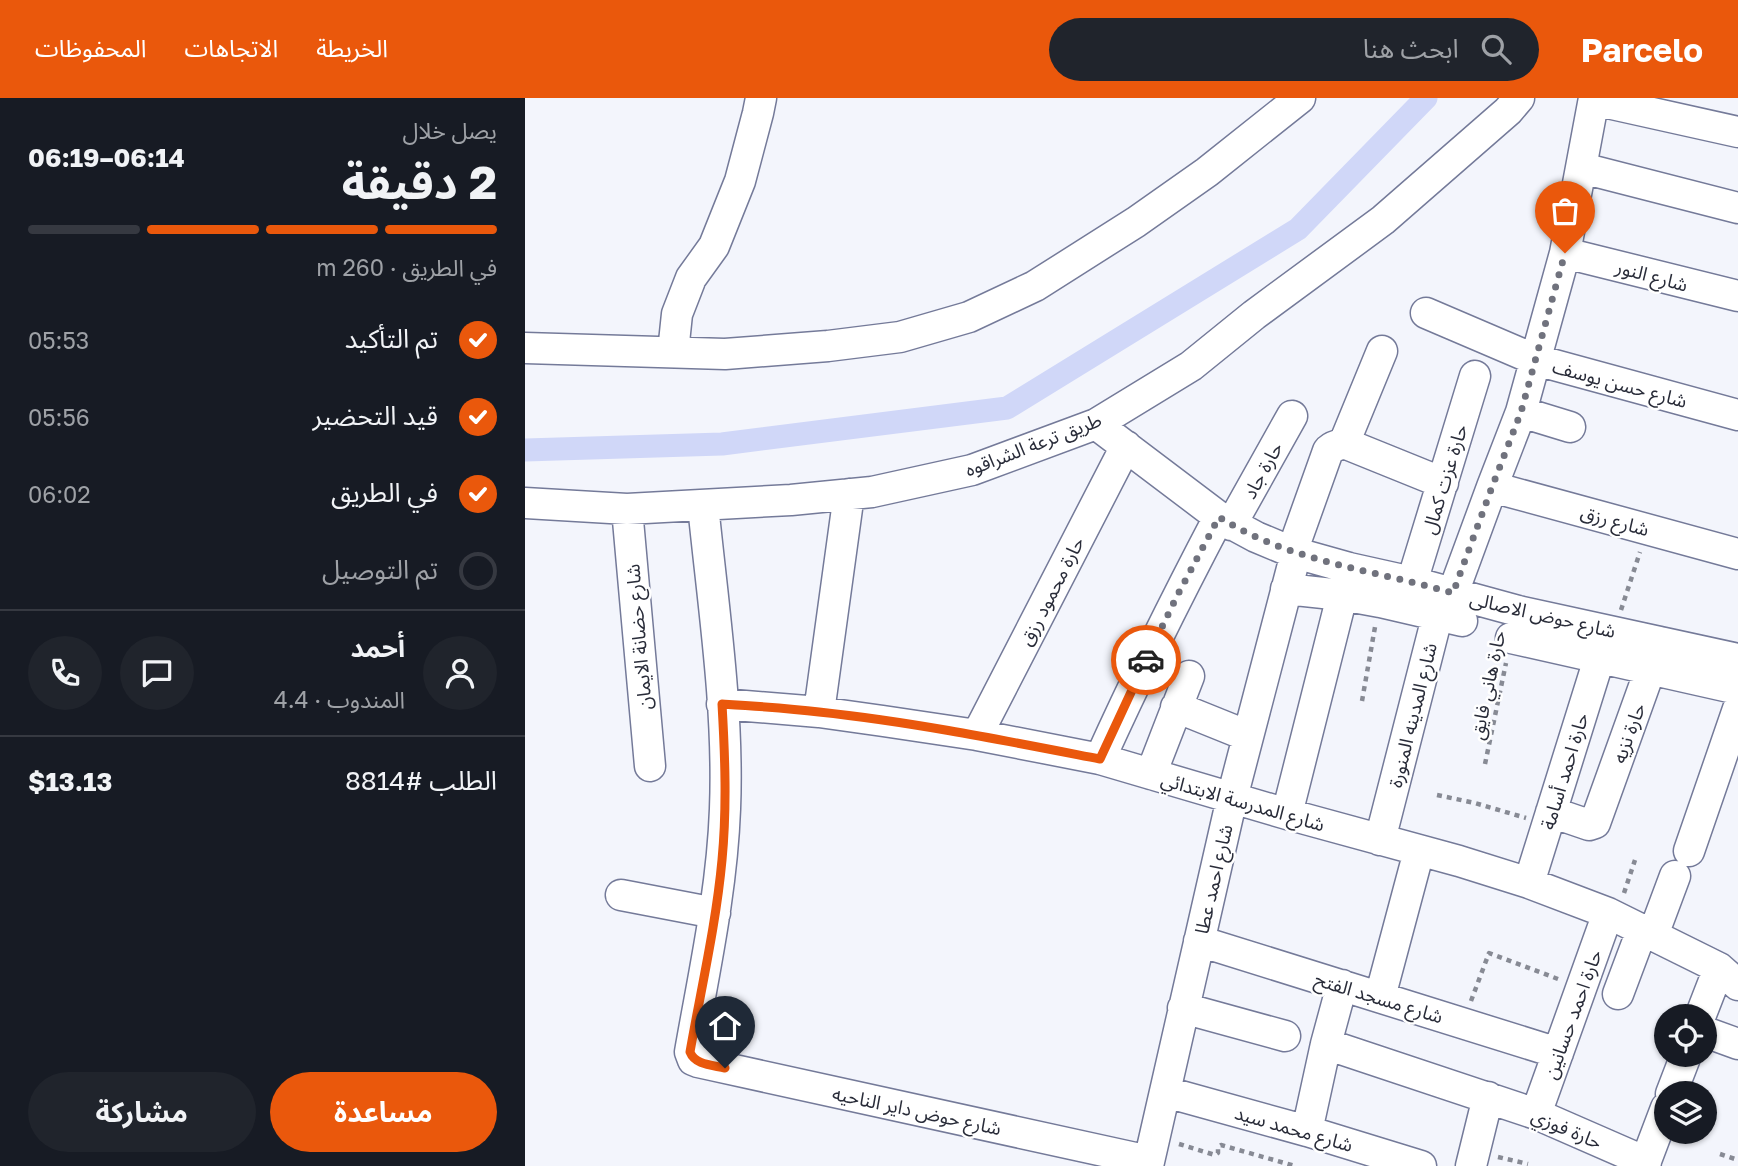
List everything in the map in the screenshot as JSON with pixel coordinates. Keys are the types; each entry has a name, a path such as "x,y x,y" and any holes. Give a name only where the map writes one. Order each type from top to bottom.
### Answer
{"street":[{"path":"673,352 677,314 691,278 713,246 740,181 761,98"},
{"path":"525,348 725,354 900,337 969,317 1035,286 1136,222 1207,173 1300,98"},
{"name":"طريق ترعة الشراقوه","path":"525,503 627,509 791,500 872,492 972,470 1096,424 1191,366 1254,315 1383,220 1508,111 1519,98"},
{"path":"1594,99 1738,132"},
{"name":"شارع المدينه المنورة","path":"1380,840 1449,605 1521,412 1565,253 1594,99"},
{"path":"1581,168 1738,208"},
{"name":"شارع النور","path":"1565,253 1738,296"},
{"name":"شارع حسن يوسف","path":"1426,313 1536,360 1738,415"},
{"name":"شارع احمد عطا","path":"1151,1154 1232,798 1294,553 1328,451 1333,446 1344,443 1382,351"},
{"name":"حارة عزت كمال","path":"1412,582 1475,376"},
{"path":"1521,412 1570,427"},
{"name":"حارة جاد","path":"1100,759 1177,596 1292,415"},
{"name":"شارع حوض الاصالى","path":"1096,424 1225,521 1294,553 1380,602 1518,611 1615,631 1655,656 1738,689"},
{"path":"1344,443 1443,482"},
{"name":"حارة محمود رزق","path":"977,735 1126,446"},
{"name":"شارع رزق","path":"1492,487 1738,554"},
{"path":"819,712 849,494"},
{"path":"621,895 715,913 726,808 726,756 703,505"},
{"name":"شارع حضانة الايمان","path":"627,509 650,766"},
{"path":"1287,814 1345,582"},
{"name":"شارع حوض الاصالى","path":"1286,589 1345,582 1412,582 1449,605"},
{"name":"شارع حوض الاصالى","path":"1511,638 1599,659 1655,656 1738,659"},
{"name":"حارة نزيه","path":"1549,818 1594,824 1655,656"},
{"name":"حارة احمد أسامة","path":"1529,883 1599,659"},
{"path":"1151,774 1189,676"},
{"name":"شارع المدرسة الابتدائي","path":"722,704 819,712 977,735 1100,759 1529,883 1648,932 1728,977"},
{"path":"1177,707 1248,736"},
{"path":"1618,994 1682,863 1738,709"},
{"path":"1380,997 1419,851"},
{"name":"شارع حوض داير الناحيه","path":"715,913 690,1052 694,1060 1151,1154"},
{"name":"حارة احمد حسانين","path":"1536,1114 1581,988 1612,915"},
{"name":"شارع مسجد الفتح","path":"1199,942 1558,1054"},
{"path":"1709,1004 1728,977"},
{"path":"1307,1131 1342,985"},
{"path":"1183,1008 1285,1036"},
{"path":"1717,1036 1738,1044"},
{"name":"حارة فوزي","path":"1326,1044 1536,1114 1645,1164"},
{"name":"شارع محمد سيد","path":"1166,1092 1421,1166"},
{"path":"1471,1166 1487,1097"},
{"path":"1645,1164 1654,1140"}],"path":[{"path":"1615,631 1647,529"},
{"path":"1362,701 1380,602"},
{"name":"حارة هاني فايق","path":"1485,764 1511,638"},
{"path":"1437,795 1549,818"},
{"path":"1612,915 1635,860"},
{"path":"1463,1023 1489,953 1581,988"},
{"path":"1151,1154 1215,1155 1221,1145 1295,1166"},
{"path":"1720,1154 1738,1160"}],"waterway":[{"path":"525,450 722,444 1007,408 1298,229 1426,98"}],"way so far":[{"path":"1146,660 1219,517 1292,552 1453,593 1521,412 1565,253"}],"route":[{"path":"725,1068 698,1062 690,1052 722,861 726,756 722,704 819,712 883,721 977,735 1100,759 1146,660"}]}
